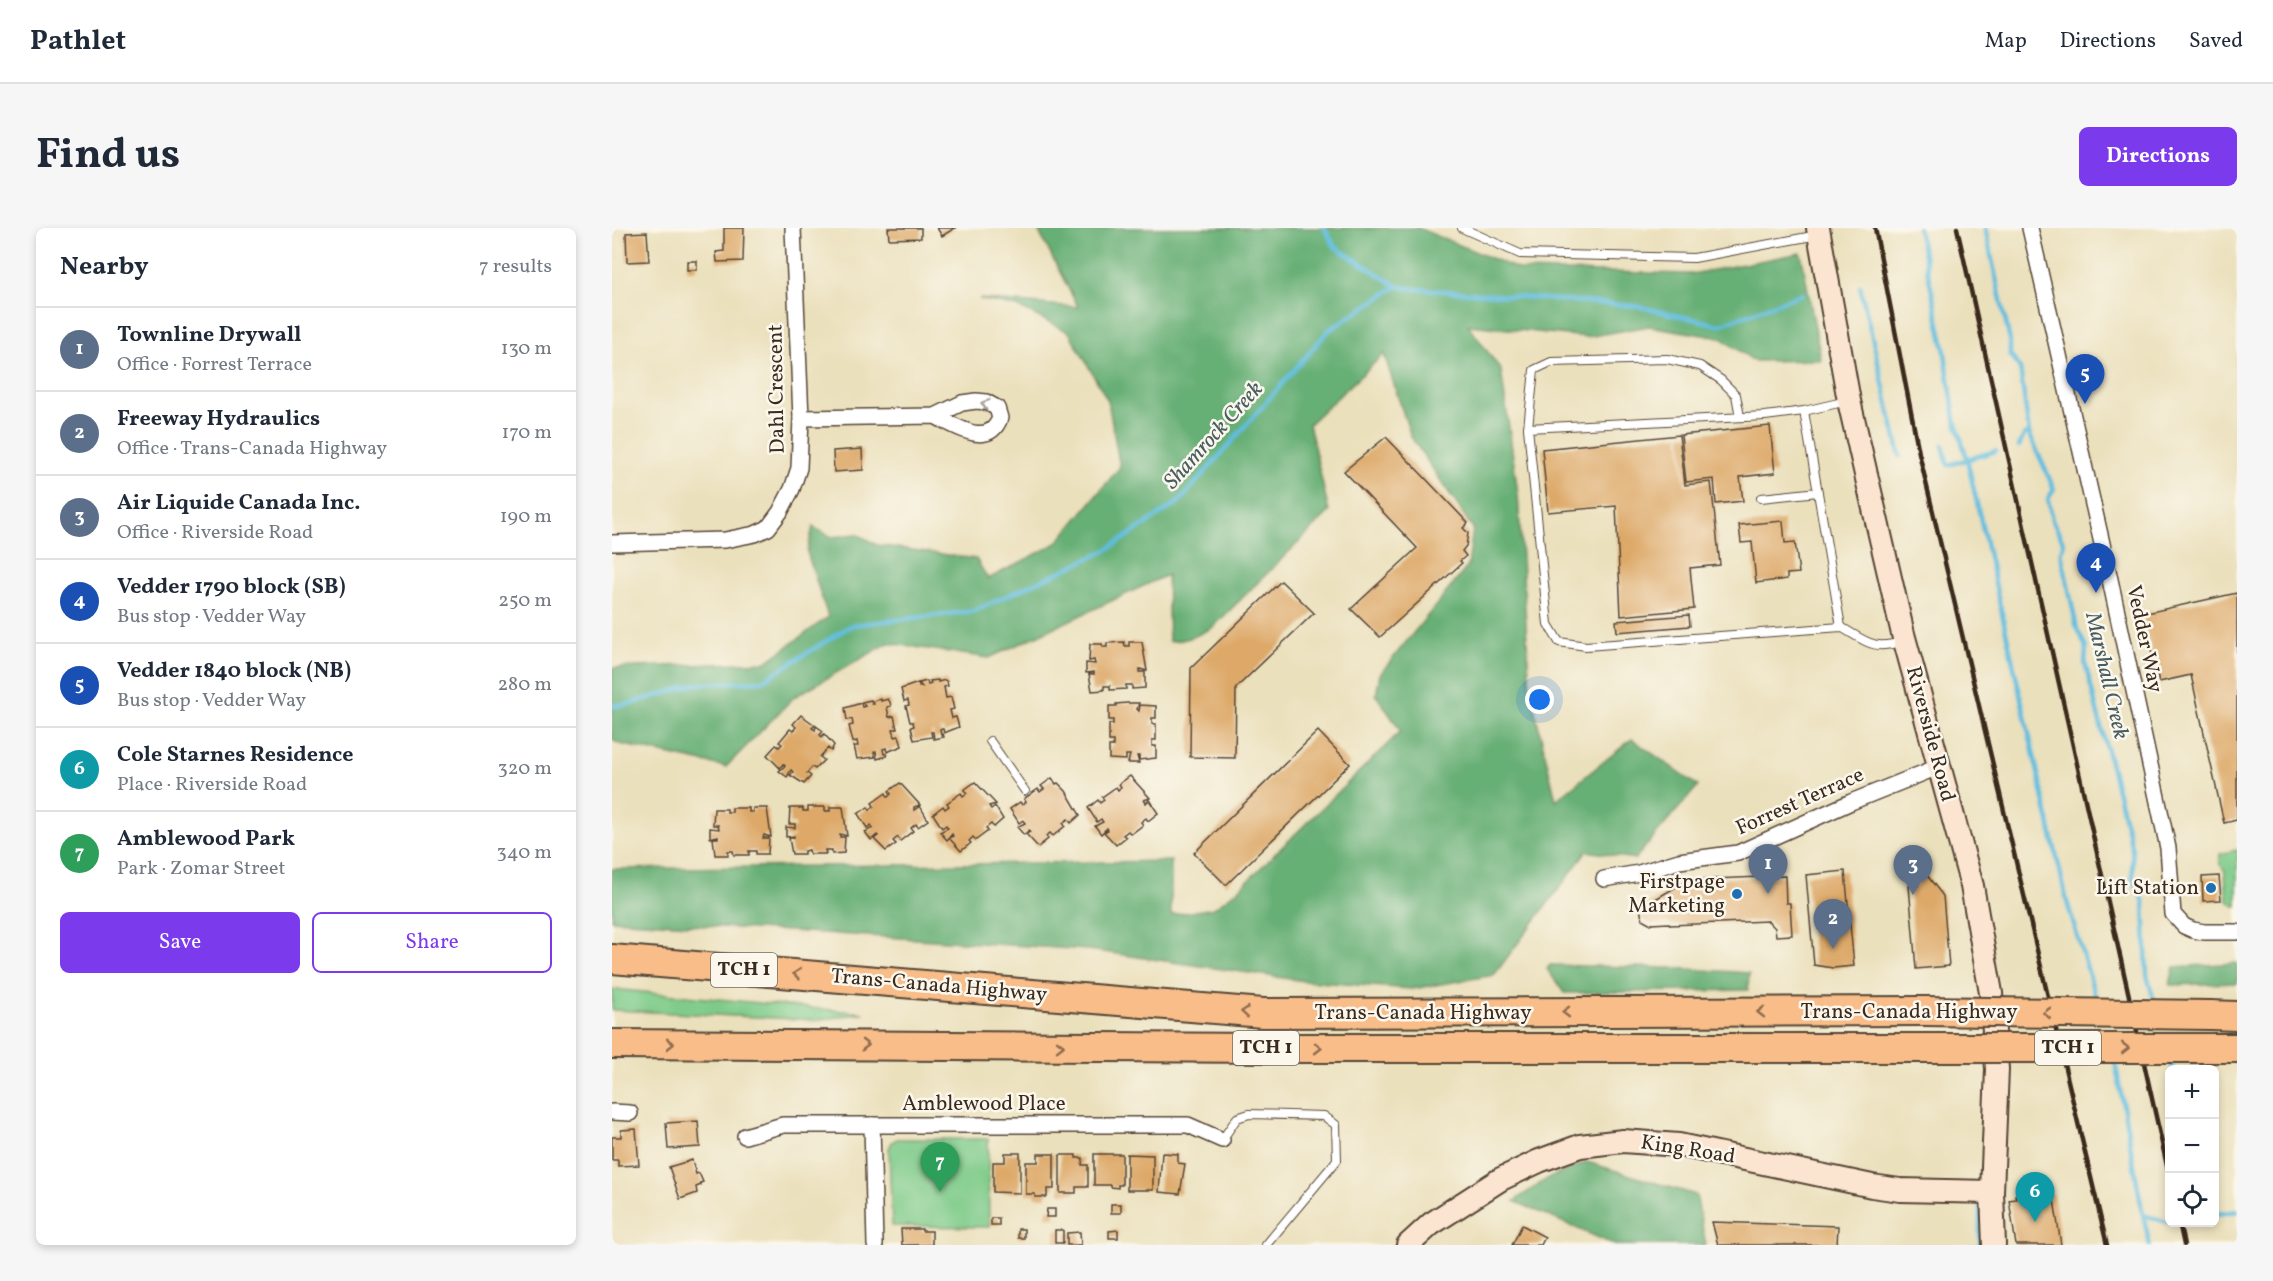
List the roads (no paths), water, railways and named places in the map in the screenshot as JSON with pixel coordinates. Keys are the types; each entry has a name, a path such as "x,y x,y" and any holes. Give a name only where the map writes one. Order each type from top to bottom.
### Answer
{"highway":[{"name":"Trans-Canada Highway","path":"612,959 1263,1013 1925,1011 2223,1015"},
{"name":"Trans-Canada Highway","path":"612,1044 1262,1048 2227,1048"}],"street":[{"name":"Dahl Crescent","path":"612,543 725,540 755,534 768,528 792,489 799,468 801,418 793,228"},
{"name":"Vedder Way","path":"2030,228 2106,561 2168,848 2170,902 2173,914 2184,926 2204,932 2237,932"},
{"name":"Riverside Road","path":"1819,231 1849,401 1905,641 1972,886 1991,993 1997,1069 1992,1192 1994,1245"},
{"path":"801,418 935,416"},
{"name":"Forrest Terrace","path":"1604,879 1639,873 1679,861 1738,853 1938,767"},
{"path":"612,1112 630,1113"},
{"name":"Amblewood Place","path":"745,1136 783,1125 1188,1125 1222,1140"},
{"path":"872,1125 875,1245"},
{"name":"King Road","path":"1408,1245 1440,1218 1501,1179 1539,1161 1580,1146 1623,1141 1679,1145 1900,1190 1992,1192"}],"lane":[{"path":"1462,228 1520,254 1694,258 1819,231"},
{"path":"1740,417 1737,395 1700,366 1667,359 1551,362 1534,370 1528,428 1548,624 1559,642 1586,646 1841,627 1868,644 1891,645 1905,641"},
{"path":"1528,428 1740,417 1804,411 1849,401"},
{"path":"1804,411 1841,627"},
{"path":"1761,498 1818,492"},
{"path":"990,741 1025,791"},
{"path":"1222,1140 1237,1118 1249,1114 1324,1116 1336,1125 1337,1160 1266,1245"}],"waterway":[{"name":"Shamrock Creek","path":"1324,228 1335,247 1397,286 1406,288 1636,306 1719,325 1802,294"},
{"path":"1918,228 1944,347 1955,419 1967,459 2067,902 2098,1005"},
{"name":"Marshall Creek","path":"1985,228 2010,341 2010,355 2020,368 2029,433 2054,489 2048,499 2052,520 2064,543 2061,552 2077,629 2086,647 2085,663 2132,849 2133,879 2144,902 2147,975 2155,1004"},
{"name":"Shamrock Creek","path":"612,706 629,704 696,684 762,681 852,625 974,611 1105,551 1179,502 1329,330 1397,286"},
{"path":"1860,286 1900,456"},
{"path":"2019,446 2024,435 2029,433"},
{"path":"1943,445 1948,465 1996,451"},
{"path":"2114,1056 2143,1215 2165,1221"},
{"name":"Marshall Creek","path":"2170,1059 2172,1065"},
{"path":"1980,1200 1980,1245"},
{"name":"Marshall Creek","path":"2219,1214 2237,1211"},
{"path":"2143,1215 2150,1245"}],"railway":[{"path":"1875,228 1919,453 2107,1245"},
{"path":"1957,228 2169,1173"},
{"path":"2180,1227 2184,1245"}],"place":[{"name":"Vedder 1840 block (NB)","path":"2085,404"},
{"name":"Vedder 1790 block (SB)","path":"2096,593"},
{"name":"Lift Station","path":"2211,888"},
{"name":"Firstpage Marketing","path":"1737,894"},
{"name":"Townline Drywall","path":"1768,894"},
{"name":"Air Liquide Canada Inc.","path":"1913,895"},
{"name":"Freeway Hydraulics","path":"1833,949"},
{"name":"Amblewood Park","path":"940,1192"},
{"name":"Cole Starnes Residence","path":"2035,1222"}]}
